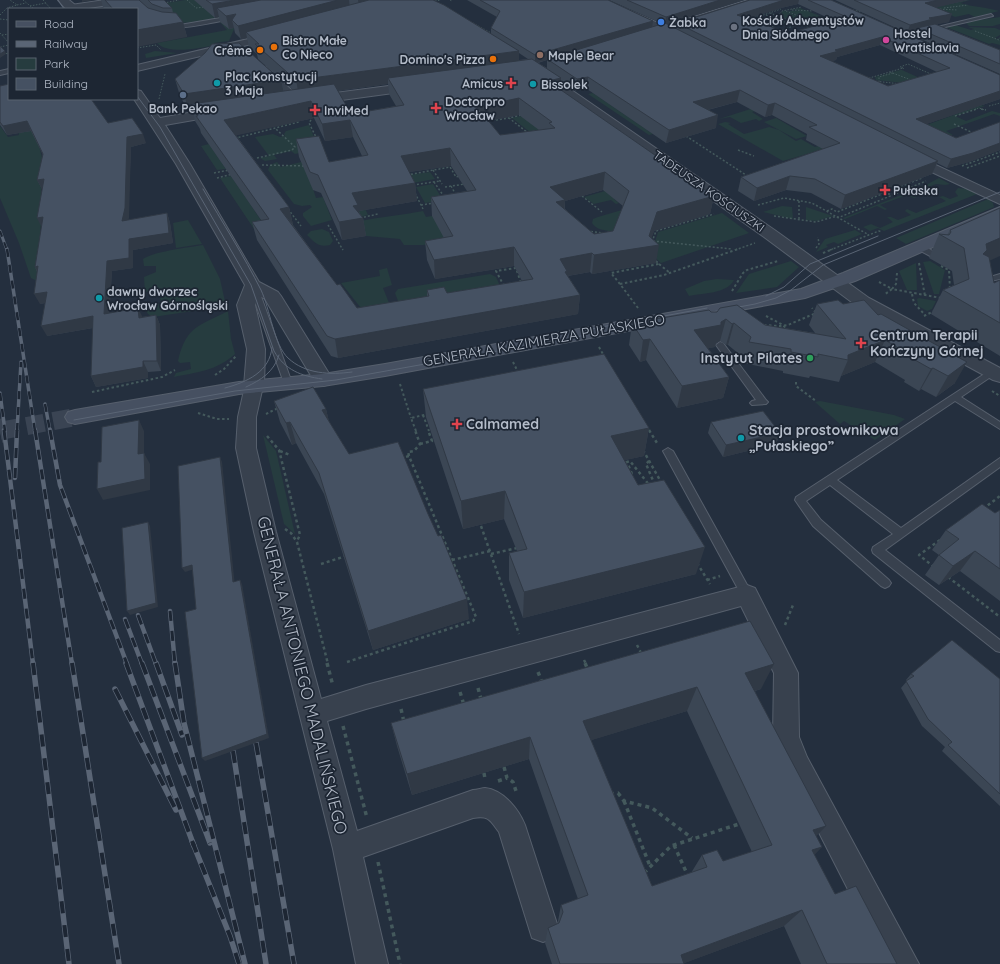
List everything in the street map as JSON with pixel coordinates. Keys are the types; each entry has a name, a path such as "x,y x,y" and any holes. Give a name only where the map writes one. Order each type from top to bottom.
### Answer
{"main road":[{"name":"GENERAŁA KAZIMIERZA PUŁASKIEGO","path":"74,417 254,386 323,380 647,322 700,317 805,293 923,254 1000,212"}],"street":[{"path":"63,0 71,8"},
{"path":"78,8 122,0"},
{"path":"598,0 663,30 691,45"},
{"path":"634,39 758,0"},
{"path":"890,30 920,44"},
{"path":"138,68 235,46 288,32"},
{"path":"235,46 244,53"},
{"path":"138,64 158,63"},
{"path":"255,63 298,102"},
{"name":"TADEUSZA KOŚCIUSZKI","path":"534,68 770,234 863,302 996,374"},
{"path":"279,104 432,84"},
{"path":"138,95 158,122 183,161 253,285 272,296 323,380"},
{"path":"158,122 232,110"},
{"path":"158,122 184,139 183,161"},
{"path":"901,152 952,173 1000,200"},
{"path":"253,285 246,305 256,349 254,386"},
{"name":"GENERAŁA ANTONIEGO MADALIŃSKIEGO","path":"254,386 246,413 246,448 265,532 347,849 372,964"},
{"path":"312,714 338,705 454,673 747,595 786,673 786,737 798,766 903,964"},
{"path":"347,849 472,804 486,802 500,810 511,825 543,927"}],"lane":[{"path":"902,36 934,30 955,23 991,15"},
{"path":"165,26 184,26 238,16"},
{"path":"976,277 991,279 1000,276"},
{"path":"253,285 288,383"},
{"path":"720,345 763,402 755,403"},
{"path":"884,583 817,523 800,500 954,397 976,383 996,374"},
{"path":"954,397 1000,426"},
{"path":"668,451 747,595"},
{"path":"1000,462 877,550 1000,647"},
{"path":"830,480 901,534"}],"path":[{"path":"10,0 17,5"},
{"path":"22,0 33,8"},
{"path":"44,0 50,8"},
{"path":"159,3 179,0"},
{"path":"187,0 196,8 208,6"},
{"path":"434,1 442,0"},
{"path":"434,1 439,4"},
{"path":"1,13 7,8 27,3"},
{"path":"30,6 46,3"},
{"path":"938,9 968,5"},
{"path":"785,10 778,16 751,24 744,21 781,9 785,10 802,7"},
{"path":"790,9 813,11"},
{"path":"785,10 821,25"},
{"path":"852,10 864,12"},
{"path":"770,13 816,30"},
{"path":"765,14 795,26"},
{"path":"769,31 765,29 790,20"},
{"path":"773,32 810,21"},
{"path":"470,22 495,36"},
{"path":"816,23 823,23"},
{"path":"955,23 999,40"},
{"path":"752,24 758,26"},
{"path":"0,33 8,43"},
{"path":"2,35 8,34"},
{"path":"996,39 1000,36"},
{"path":"138,48 156,44 158,46"},
{"path":"902,84 862,80 903,68 900,67 908,64 936,76"},
{"path":"890,72 911,80"},
{"path":"879,82 879,77 893,73"},
{"path":"159,100 166,74"},
{"path":"990,106 1000,103"},
{"path":"955,116 979,108 986,110"},
{"path":"241,144 236,138 276,129 298,122 296,114"},
{"path":"493,120 525,114"},
{"path":"509,118 533,138"},
{"path":"311,120 309,123 318,142"},
{"path":"954,124 971,132"},
{"path":"257,158 292,150 295,147 276,129"},
{"path":"687,136 751,178 747,180"},
{"path":"689,142 693,140"},
{"path":"738,150 754,156"},
{"path":"952,173 952,170 1000,152"},
{"path":"708,154 712,153"},
{"path":"952,173 1000,156"},
{"path":"262,164 306,166"},
{"path":"726,166 730,165"},
{"path":"440,181 412,186 405,175 450,167 456,177 463,176"},
{"path":"214,173 235,168"},
{"path":"433,170 442,184"},
{"path":"217,178 240,172"},
{"path":"827,211 832,209 837,212 927,176"},
{"path":"771,216 816,222 833,217 840,217 932,178"},
{"path":"445,187 468,183 466,180"},
{"path":"434,182 446,201"},
{"path":"450,186 458,198"},
{"path":"415,192 423,209"},
{"path":"883,194 896,194"},
{"path":"582,196 602,212"},
{"path":"754,203 759,206 784,198 812,203 840,217 869,235"},
{"path":"799,201 799,220"},
{"path":"421,205 440,202"},
{"path":"287,207 301,226"},
{"path":"651,248 652,240 656,231 717,213"},
{"path":"358,218 378,214"},
{"path":"328,224 343,250"},
{"path":"582,229 607,234"},
{"path":"817,255 879,231 882,232"},
{"path":"652,240 734,250"},
{"path":"620,284 670,273 758,242"},
{"path":"923,254 920,263 925,296"},
{"path":"654,259 670,273"},
{"path":"731,291 734,290 742,273 747,270 784,259"},
{"path":"937,263 949,270 951,293"},
{"path":"647,322 611,273 659,264"},
{"path":"508,292 496,271 516,268 524,288"},
{"path":"879,297 892,289 896,284 898,274 893,270"},
{"path":"874,279 892,289 912,294 945,299"},
{"path":"515,283 521,282"},
{"path":"504,285 509,284"},
{"path":"912,294 914,303 925,315"},
{"path":"806,309 820,307"},
{"path":"761,327 767,324 780,326 810,318 816,313 812,308"},
{"path":"922,317 937,309"},
{"path":"760,317 772,315"},
{"path":"766,316 769,319 784,325 787,335"},
{"path":"604,344 598,345 607,360"},
{"path":"210,378 224,369 238,355"},
{"path":"513,361 520,377"},
{"path":"92,392 162,377 175,370"},
{"path":"399,382 420,444"},
{"path":"796,382 796,386 816,401"},
{"path":"976,383 1000,396"},
{"path":"260,414 270,413 281,407"},
{"path":"193,413 212,416 220,421 232,419"},
{"path":"411,418 430,414"},
{"path":"347,662 473,621 476,617 409,456 408,452 414,451 420,444 432,441 423,415"},
{"path":"645,424 657,444"},
{"path":"262,432 279,450 290,455"},
{"path":"633,476 627,462 630,462 650,488 663,485 642,448"},
{"path":"279,450 300,535 297,542 301,561 373,840 400,964"},
{"path":"401,458 409,456"},
{"path":"649,461 646,464 655,487"},
{"path":"410,471 414,470"},
{"path":"981,510 1000,496"},
{"path":"481,526 529,653 544,686"},
{"path":"938,569 919,555 944,537"},
{"path":"452,560 521,546"},
{"path":"441,552 447,550"},
{"path":"321,564 351,555"},
{"path":"696,561 720,602"},
{"path":"944,574 1000,617"},
{"path":"628,627 644,660"},
{"path":"575,641 590,675"},
{"path":"454,673 466,711"},
{"path":"396,689 405,726"},
{"path":"481,698 486,697"},
{"path":"504,767 508,778 513,782 518,793 517,799"},
{"path":"607,794 618,793 624,801 650,866"},
{"path":"624,801 652,808 693,839"},
{"path":"639,878 671,846 739,824"},
{"path":"674,845 691,883"}],"green space":[{"path":"185,0 304,0 209,20 173,23 161,20 148,6"},
{"path":"920,0 970,0 960,3 999,11 975,17 969,14 955,17"},
{"path":"800,8 825,18 819,20 826,23 816,23 811,21 813,19 807,19 787,11 806,11 792,10"},
{"path":"783,11 809,21 798,22 787,19 780,15"},
{"path":"1000,17 1000,24 993,26 969,26 965,22"},
{"path":"219,21 237,22 229,41 185,50 169,49 162,47 157,43 227,30"},
{"path":"955,25 971,30 974,29 968,27 995,28 1000,30 1000,35 995,38 997,39 1000,37 1000,39 998,39 1000,40 1000,45 992,43 989,44 946,27"},
{"path":"155,51 177,53 146,58 145,54"},
{"path":"900,70 924,80 917,82 907,79 921,85 876,80 875,77"},
{"path":"593,93 653,134 649,135 588,94"},
{"path":"12,100 33,123 43,161 41,195 45,200 40,232 46,234 39,282 31,278 19,243 0,198 0,126 8,137 19,135"},
{"path":"791,102 752,112 763,119 759,121 756,119 741,123 730,117 719,119 760,106"},
{"path":"981,105 985,106 955,116 966,121 992,111 1000,113 1000,116 994,114 960,126 956,125 958,127 946,131 953,135 928,125 910,131"},
{"path":"526,115 542,132 536,137 512,118"},
{"path":"776,118 807,136 796,139 764,122"},
{"path":"725,122 731,123 728,124 744,134 769,127 779,130 796,141 801,139 815,147 837,140 861,138 783,161 718,124"},
{"path":"309,125 319,149 295,154 291,151 274,155 277,159 265,161 260,158 269,156 255,137 273,134 280,137 285,136 284,134 286,131"},
{"path":"209,144 226,169 217,170 201,146"},
{"path":"277,162 281,167 301,162 320,166 357,191 368,215 360,217 311,183 316,198 323,197 332,220 311,226 303,216 303,213 312,207 310,205 302,206 294,204 268,170 270,165"},
{"path":"430,172 435,179 413,183 409,175"},
{"path":"231,176 269,232 258,235 220,178"},
{"path":"939,178 950,184 936,184 910,194 917,197 914,198 907,195 880,205 887,209 885,210 877,206 845,219 843,218 924,186"},
{"path":"433,184 443,200 425,203 416,187"},
{"path":"619,187 614,199 619,203 616,204 611,200 594,204 584,197"},
{"path":"958,188 969,189 977,194 884,231 878,228 870,231 863,227 871,224 880,228 893,222 887,217 898,220 911,215 905,211 907,209 916,213 946,201 939,197 943,196 950,199 958,196 955,192"},
{"path":"988,199 993,203 994,207 906,244 896,238"},
{"path":"782,206 792,207 793,219 763,212"},
{"path":"632,207 637,212 618,218 613,232 598,228 592,223 593,219 598,217"},
{"path":"806,207 833,216 816,221 806,220"},
{"path":"423,211 426,217 432,216 490,233 423,245 404,245 400,239 366,236 359,224 360,221"},
{"path":"722,213 749,233 661,263 651,254 658,232"},
{"path":"188,220 202,244 176,248 173,223"},
{"path":"322,229 329,232 333,241 330,245 320,245 314,242 307,235 311,231"},
{"path":"855,230 862,234 838,244 834,242 826,245 828,247 816,252 825,239"},
{"path":"203,245 220,279 226,306 153,317 150,315 145,307 161,303 159,291 145,292 144,277 156,272 156,266 144,266 143,259 154,254"},
{"path":"791,261 799,267 777,287 736,293 749,274"},
{"path":"930,261 945,270 939,294 934,294 923,262"},
{"path":"916,263 917,290 907,290 899,271"},
{"path":"387,268 392,285 383,288 393,313 369,318 341,283 380,276 379,270"},
{"path":"490,274 496,277 504,295 401,309 395,293 398,289"},
{"path":"717,279 734,280 731,285 726,288 714,292 689,296 685,289 704,281"},
{"path":"919,298 936,301 932,309 927,311 918,306 917,299"},
{"path":"228,311 231,339 235,354 228,360 214,367 199,372 174,377 176,373 191,369 190,362 180,363 178,361 181,349 190,334 195,328"},
{"path":"820,401 894,415 905,419 875,440 844,421 840,424 815,402"},
{"path":"263,435 276,451 295,534 284,524"}],"building":[{"path":"105,0 139,0 148,8 162,12 176,13 183,22 138,30 138,8 112,8"},
{"path":"148,0 164,0 172,8 163,8 152,4"},
{"path":"206,0 235,0 212,4"},
{"path":"261,0 338,0 238,26 232,20 236,14 226,16 217,8"},
{"path":"369,0 433,0 444,5 519,51 296,80 255,44 259,44 246,32"},
{"path":"480,0 608,0 653,21 535,55 491,28 500,11"},
{"path":"627,0 720,0 666,17"},
{"path":"750,0 784,0 737,15 789,33 849,18 808,0 831,0 1000,75 1000,91 916,119 956,138 1000,122 1000,143 951,159 677,23","holes":["882,37 950,68 888,86 820,56 839,51 835,50"]},
{"path":"854,0 938,0 925,3 952,14 929,18 933,19 910,25"},
{"path":"665,23 938,161 845,195 815,179 790,176 757,188 741,177 840,143 809,127 817,125 775,103 768,105 740,90 693,102 718,115 669,130 588,77 577,79 547,59"},
{"path":"935,24 1000,50 1000,64 917,28"},
{"path":"239,43 281,80 184,94 175,79 205,53 212,44"},
{"path":"0,46 5,51 0,54"},
{"path":"532,59 561,78 548,81 714,196 657,212 649,236 659,245 594,255 592,253 560,259 567,271 565,272 580,295 335,339 327,336 252,222 269,219 196,116 198,116 191,104 334,84 351,114 404,105 388,78","holes":["519,98 552,122 549,123 555,128 500,135 477,107","311,101 322,124 350,120 368,155 329,162 319,136 296,139 310,172 318,175 339,222 363,218 353,206 358,205 352,193 415,183 401,156 450,148 476,190 431,197 453,236 425,241 434,260 514,247 533,279 447,293 444,287 427,290 429,296 357,308 340,284 337,285 280,209 289,207 224,120","605,172 629,191 613,231 594,234 556,202 565,200 550,187"]},
{"path":"8,84 8,100 92,100 108,123 132,118 143,134 127,137 125,208 122,221 167,213 169,233 129,239 129,258 107,261 104,314 138,308 139,318 156,315 157,361 143,361 143,367 91,376 93,316 41,326 47,292 34,294 38,266 35,267 43,217 37,218 44,179 37,180 43,154 27,121 3,126 0,122 0,86"},
{"path":"1000,208 1000,238 986,244 987,250 983,254 989,257 994,283 1000,280 1000,323 943,290 969,279 964,248 939,234 949,235 951,232 950,230"},
{"path":"838,300 843,304 864,300 878,315 881,314 940,347 947,349 952,354 967,362 948,376 915,360 917,359 885,340 848,355 848,360 818,354 818,357 791,352 791,349 749,342 751,337 734,323 732,324 726,319 721,322 721,325 694,330 729,377 682,386 650,339 643,340 632,323 709,310 711,312 717,312 720,308 737,305 765,325 846,339 817,304"},
{"path":"604,354 649,428 611,436 638,485 664,480 705,547 524,592 509,553 527,549 505,491 461,501 423,389"},
{"path":"313,387 326,409 322,410 349,454 398,442 438,536 441,535 467,599 368,631 319,473 290,422 286,423 274,401"},
{"path":"763,411 780,433 726,445 711,422"},
{"path":"139,420 138,454 144,453 145,479 97,489 98,462 101,462 102,427"},
{"path":"220,457 233,582 240,580 267,734 202,758 185,612 196,609 192,565 182,568 178,466"},
{"path":"982,504 995,513 1000,510 1000,569 975,551 953,566 939,555 959,539 946,530"},
{"path":"148,522 156,603 127,611 122,528"},
{"path":"750,621 774,664 745,673 826,826 813,830 822,847 812,850 835,894 856,886 897,964 827,964 802,910 681,955 684,964 560,964 548,928 559,923 563,912 561,905 588,895 530,737 407,774 391,723","holes":["697,687 772,845 723,861 717,850 702,855 707,867 652,886 583,721"]},
{"path":"952,640 1000,679 1000,794 948,745 952,742 928,719 906,681 914,676 911,674"}],"tunnel":[{"path":"5,430 0,431 75,417"}],"tram line":[{"path":"58,0 63,8"},
{"path":"138,97 160,127 251,285 274,351 278,358"},
{"path":"203,189 261,290 279,345 283,352 295,363 310,370 327,373 352,372"},
{"path":"701,314 755,304 776,298 791,290 823,265 1000,192"},
{"path":"766,296 784,287 810,264 878,236"},
{"path":"632,322 707,308"},
{"path":"587,330 617,324"},
{"path":"74,420 235,391 336,380 642,325"},
{"path":"225,388 241,383 256,375 267,363 272,347"},
{"path":"246,387 266,375 274,366 278,358"},
{"path":"278,358 288,367 300,374 322,379"}],"railway":[{"path":"0,231 7,250"},
{"path":"7,249 35,431"},
{"path":"17,431 21,362"},
{"path":"0,393 5,431"},
{"path":"45,404 50,431"},
{"path":"4,430 33,664"},
{"path":"15,478 17,430"},
{"path":"35,430 72,664"},
{"path":"50,430 60,485 127,664"},
{"path":"170,611 175,664"},
{"path":"138,615 156,664"},
{"path":"125,619 142,664"},
{"path":"33,663 69,964"},
{"path":"72,663 119,964"},
{"path":"126,663 194,846"},
{"path":"142,663 210,843"},
{"path":"156,663 182,735"},
{"path":"175,663 184,723 245,964"},
{"path":"115,689 176,810"},
{"path":"256,743 294,964"},
{"path":"233,751 266,964"},
{"path":"192,841 194,846"},
{"path":"194,846 230,936 239,964"}],"place":[{"name":"Żabka","path":"661,22"},
{"name":"Kościół Adwentystów Dnia Siódmego","path":"734,27"},
{"name":"Hostel Wratislavia","path":"886,40"},
{"name":"Bistro Małe Co Nieco","path":"274,47"},
{"name":"Crême","path":"260,50"},
{"name":"Maple Bear","path":"540,55"},
{"name":"Domino's Pizza","path":"493,59"},
{"name":"Plac Konstytucji 3 Maja","path":"217,83"},
{"name":"Amicus","path":"511,83"},
{"name":"Bissolek","path":"533,84"},
{"name":"Bank Pekao","path":"183,95"},
{"name":"Doctorpro Wrocław","path":"436,108"},
{"name":"InviMed","path":"315,110"},
{"name":"Pułaska","path":"885,190"},
{"name":"dawny dworzec Wrocław Górnośląski","path":"99,298"},
{"name":"Centrum Terapii Kończyny Górnej","path":"861,343"},
{"name":"Instytut Pilates","path":"810,358"},
{"name":"Calmamed","path":"457,424"},
{"name":"Stacja prostownikowa „Pułaskiego”","path":"741,438"}]}
